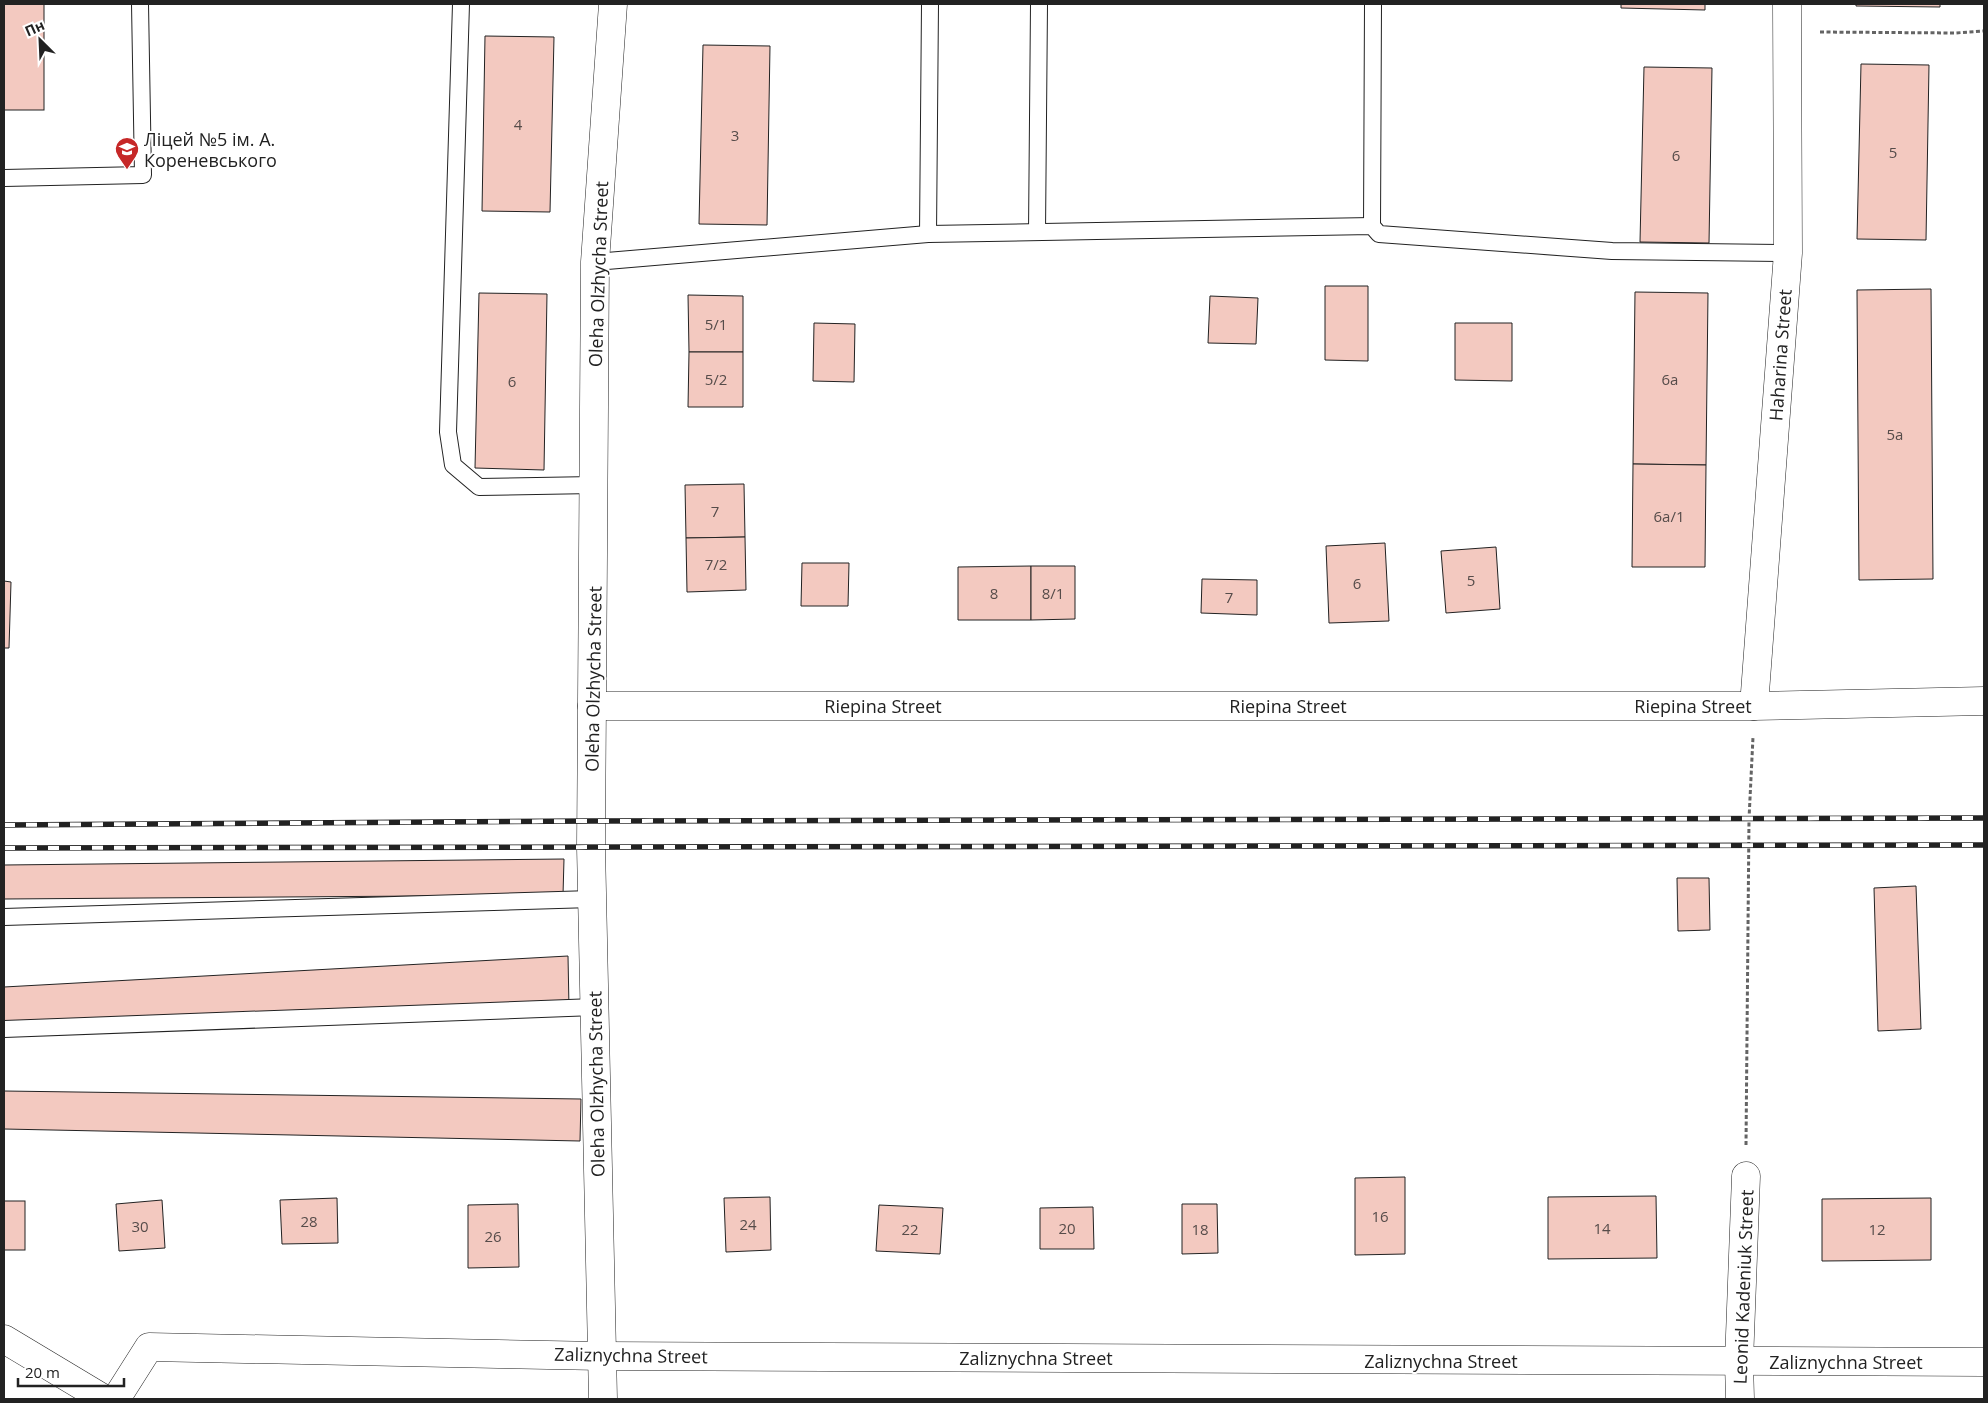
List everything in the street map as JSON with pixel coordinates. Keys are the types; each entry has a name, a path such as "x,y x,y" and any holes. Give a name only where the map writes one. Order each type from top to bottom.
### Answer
{"street":[{"name":"Oleha Olzhycha Street","path":"603,1399 592,900 594,262 613,4"},
{"name":"Haharina Street","path":"1754,706 1788,253 1786,4"},
{"name":"Riepina Street","path":"592,706 1754,706 1984,701"},
{"name":"Leonid Kadeniuk Street","path":"1740,1399 1739,1362 1746,1176"},
{"path":"4,1340 104,1399"},
{"name":"Zaliznychna Street","path":"116,1399 149,1347 601,1356 1984,1362"}],"lane":[{"path":"4,178 143,174 140,4"},
{"path":"461,4 448,432 453,465 478,487 594,486"},
{"path":"928,234 930,4"},
{"path":"1037,232 1039,4"},
{"path":"1373,4 1372,226 1379,234 1612,251 1788,253"},
{"path":"594,262 928,234 1372,226"},
{"path":"4,917 592,900"},
{"path":"4,1029 595,1007"}],"path":[{"path":"1786,32 1955,33 1984,30"},
{"path":"1746,1176 1749,819 1754,706"}],"building":[{"path":"4,4 44,4 44,110 4,110"},
{"path":"1621,4 1705,4 1705,10 1621,8"},
{"path":"1856,4 1940,4 1940,7 1856,6"},
{"path":"485,36 554,37 550,212 482,211"},
{"path":"703,45 770,46 767,225 699,224"},
{"path":"1861,64 1929,65 1926,240 1857,239"},
{"path":"1644,67 1712,68 1709,243 1640,242"},
{"path":"1325,286 1368,286 1368,361 1325,360"},
{"path":"1931,289 1933,579 1859,580 1857,290"},
{"path":"1635,292 1708,293 1706,465 1633,464"},
{"path":"479,293 547,294 544,470 475,468"},
{"path":"688,295 743,296 743,352 689,352"},
{"path":"1210,296 1258,298 1256,344 1208,343"},
{"path":"814,323 855,324 854,382 813,381"},
{"path":"1455,323 1512,323 1512,381 1455,380"},
{"path":"689,352 743,352 743,407 688,407"},
{"path":"1633,464 1706,465 1705,567 1632,567"},
{"path":"744,484 745,537 686,538 685,485"},
{"path":"745,537 746,590 687,592 686,538"},
{"path":"1385,543 1389,621 1329,623 1326,546"},
{"path":"1496,547 1500,609 1446,613 1441,551"},
{"path":"802,563 849,563 848,606 801,606"},
{"path":"1031,566 1031,620 958,620 958,567"},
{"path":"1031,566 1075,566 1075,619 1031,620"},
{"path":"1202,579 1257,580 1257,615 1201,613"},
{"path":"4,581 11,582 9,648 4,648"},
{"path":"564,859 563,895 4,899 4,865"},
{"path":"1677,878 1709,878 1710,930 1678,931"},
{"path":"1916,886 1921,1029 1878,1031 1874,888"},
{"path":"568,956 569,1008 4,1027 4,987"},
{"path":"4,1091 581,1099 580,1141 4,1129"},
{"path":"1405,1177 1405,1254 1355,1255 1355,1178"},
{"path":"1656,1196 1657,1258 1548,1259 1548,1197"},
{"path":"770,1197 771,1250 726,1252 724,1198"},
{"path":"337,1198 338,1243 282,1244 280,1200"},
{"path":"1931,1198 1931,1260 1822,1261 1822,1199"},
{"path":"162,1200 165,1248 119,1251 116,1204"},
{"path":"4,1201 25,1201 25,1250 4,1250"},
{"path":"518,1204 519,1267 468,1268 468,1205"},
{"path":"1182,1204 1217,1204 1218,1253 1182,1254"},
{"path":"879,1205 943,1208 940,1254 876,1251"},
{"path":"1093,1207 1094,1249 1040,1249 1040,1208"}],"railway":[{"path":"4,825 591,821 1984,818"},
{"path":"4,848 1984,845"}],"place":[{"name":"Ліцей №5 ім. А. Кореневського","path":"127,170"}]}
